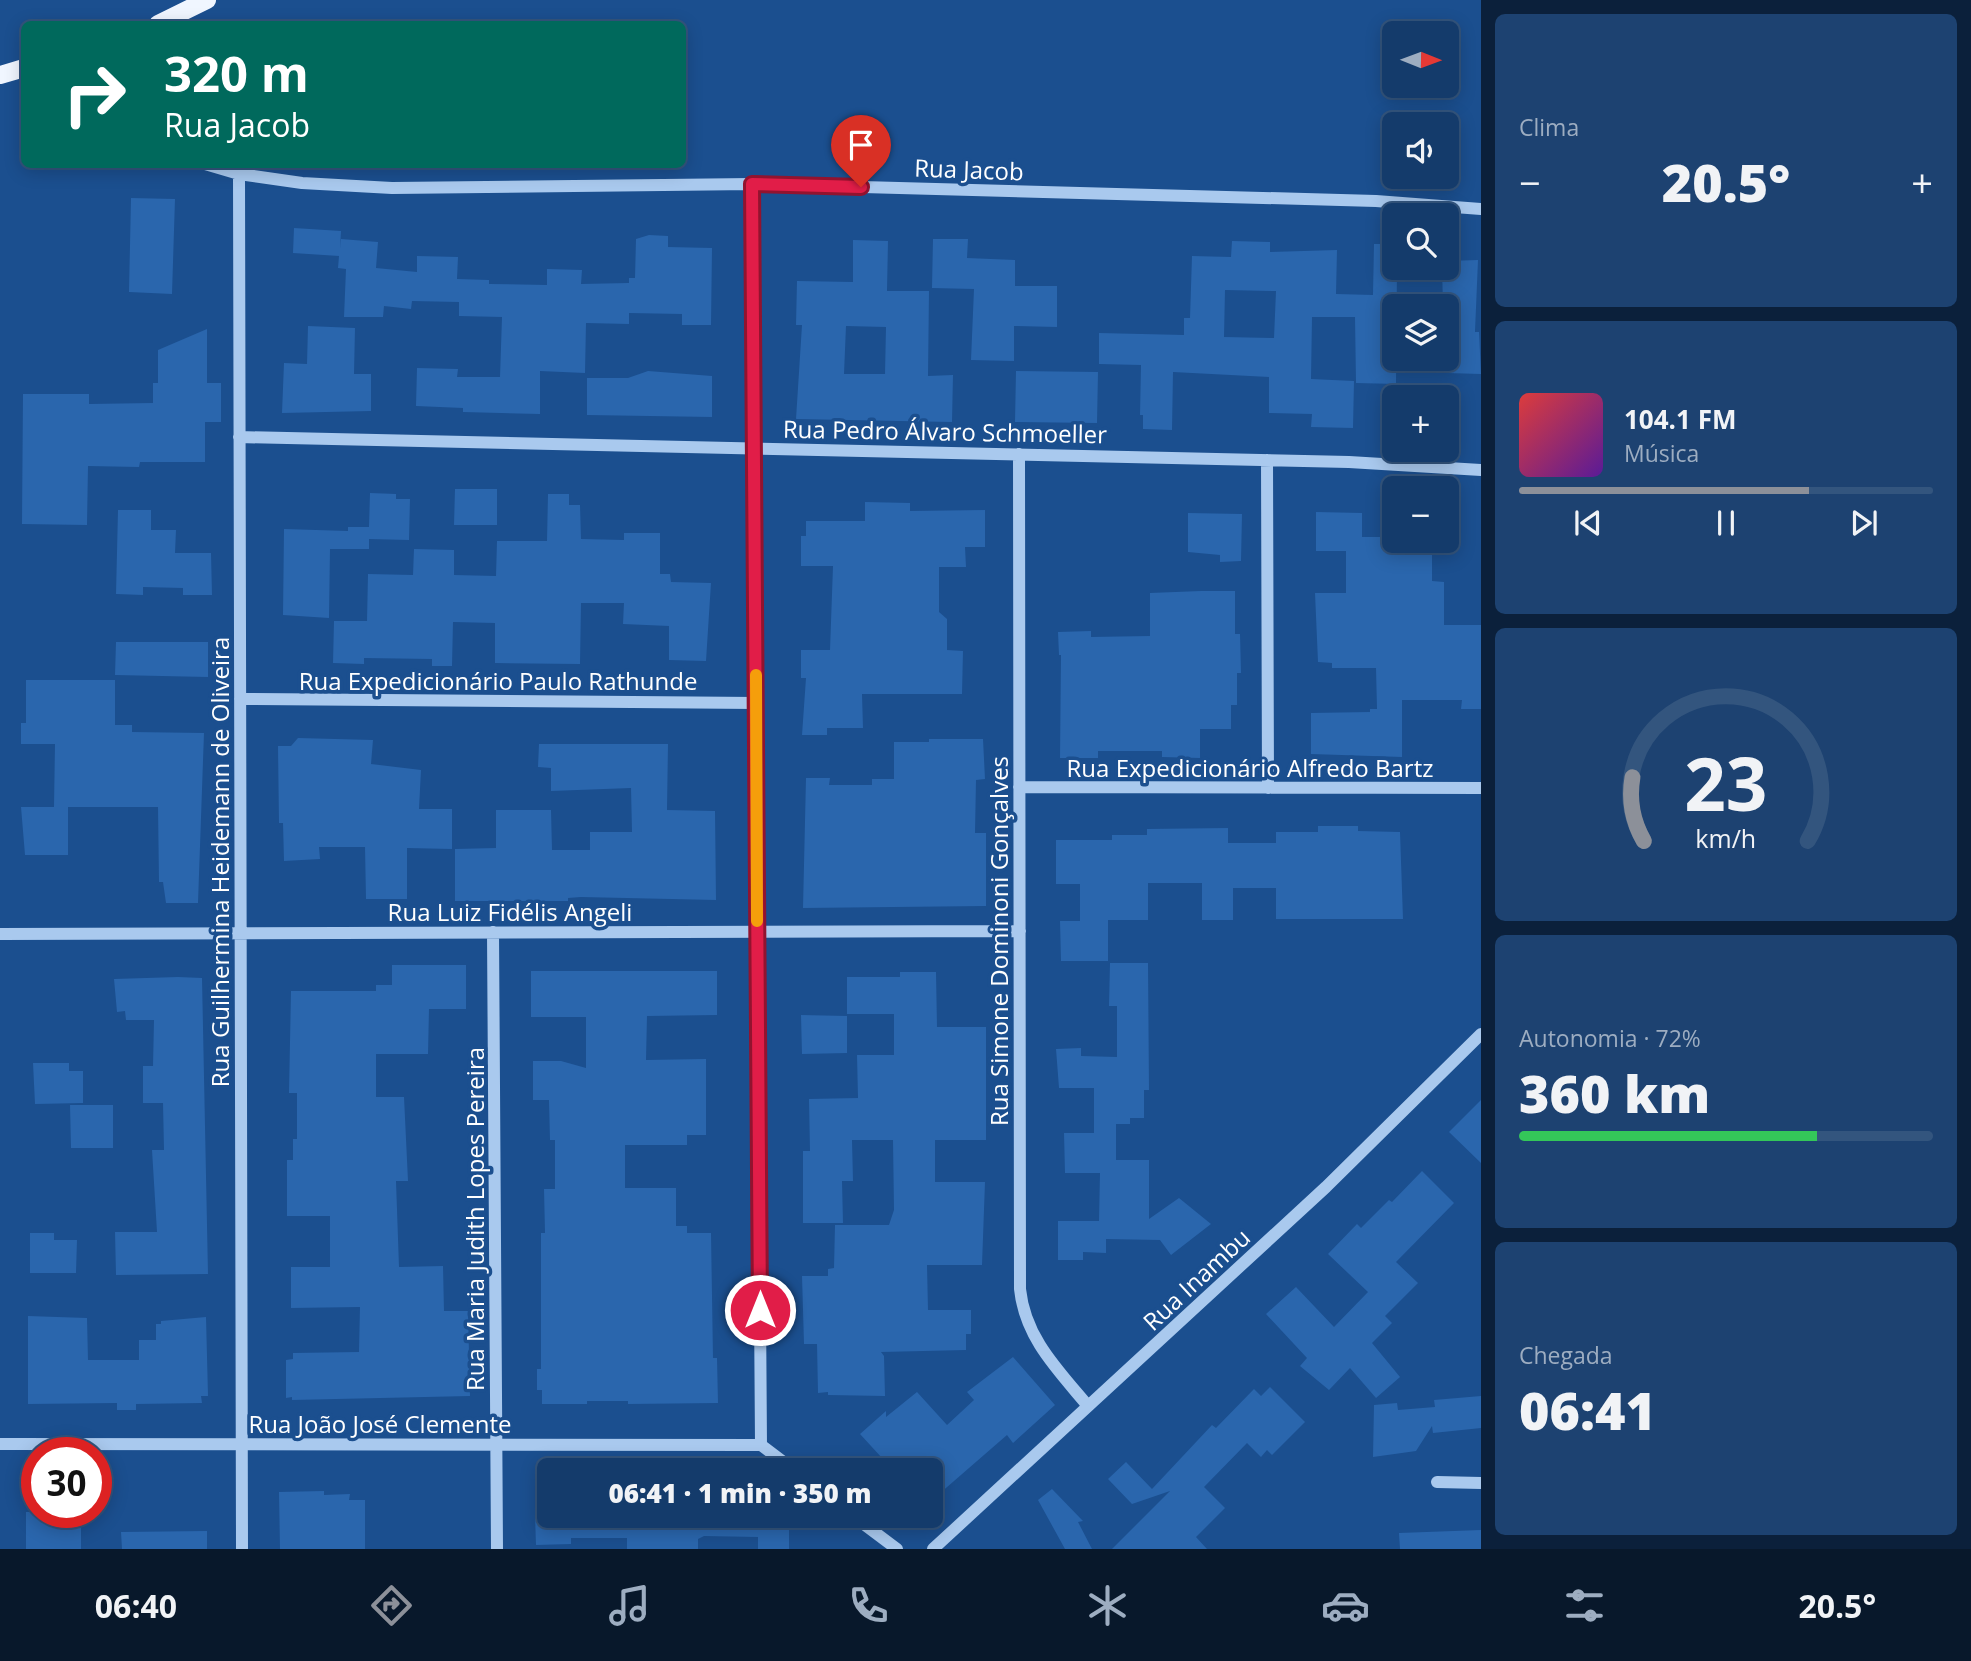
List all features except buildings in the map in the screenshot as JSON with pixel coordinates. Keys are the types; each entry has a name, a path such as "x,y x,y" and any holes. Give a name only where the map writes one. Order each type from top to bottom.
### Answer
{"main road":[{"path":"164,21 207,0"},
{"path":"0,75 21,69"}],"street":[{"name":"Rua Jacob","path":"219,168 239,174 302,183 392,188 752,184 1376,201 1481,209"},
{"name":"Rua Guilhermina Heidemann de Oliveira","path":"239,174 242,1549"},
{"path":"752,184 761,1445 778,1458"},
{"name":"Rua Pedro Álvaro Schmoeller","path":"239,437 1267,460 1481,470"},
{"name":"Rua Simone Dominoni Gonçalves","path":"1019,454 1021,1305 1037,1343 1088,1406"},
{"path":"1267,460 1268,788"},
{"name":"Rua Expedicionário Paulo Rathunde","path":"240,699 756,703"},
{"name":"Rua Expedicionário Alfredo Bartz","path":"1019,788 1481,788"},
{"name":"Rua Luiz Fidélis Angeli","path":"0,934 1020,931"},
{"name":"Rua Maria Judith Lopes Pereira","path":"493,932 497,1549"},
{"name":"Rua Inambu","path":"933,1549 1326,1187 1479,1042"},
{"name":"Rua João José Clemente","path":"0,1444 761,1445"},
{"path":"1437,1482 1481,1483"},
{"path":"869,1528 897,1549"}],"slow traffic":[{"path":"756,675 757,921"}],"route":[{"path":"760,1310 752,184 861,187"}]}
